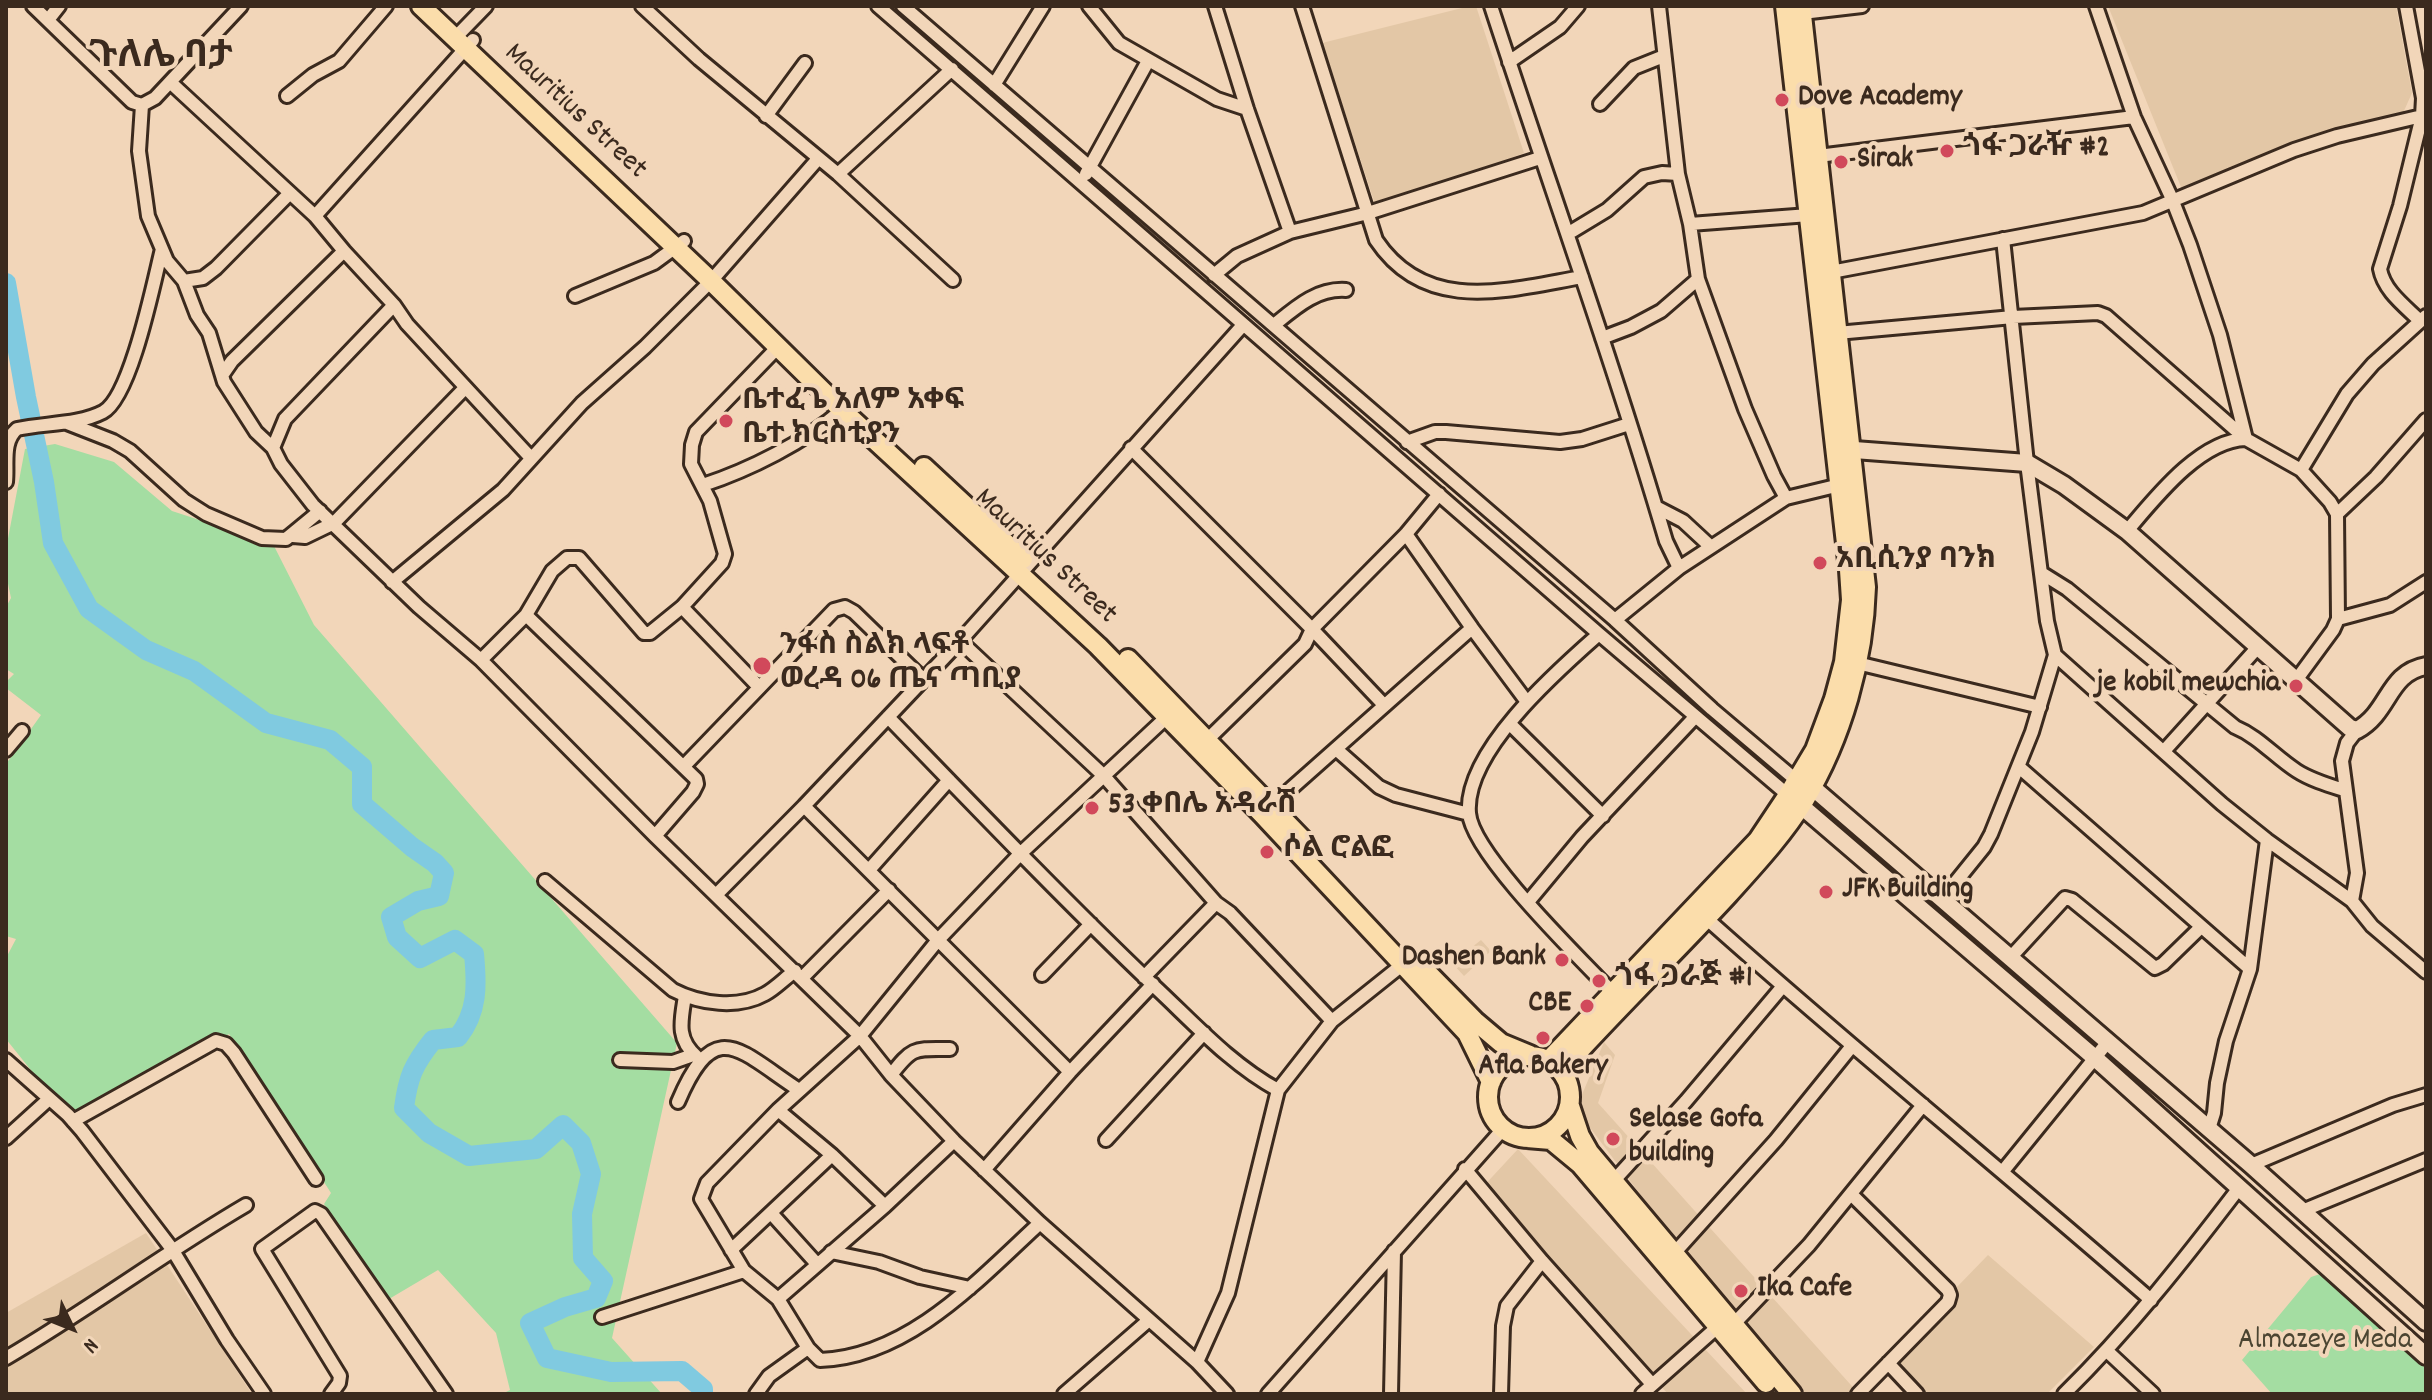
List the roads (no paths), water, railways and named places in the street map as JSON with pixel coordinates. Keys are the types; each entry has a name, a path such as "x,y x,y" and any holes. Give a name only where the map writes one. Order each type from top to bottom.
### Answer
{"main road":[{"name":"Mauritius Street","path":"421,6 542,109 680,245 851,402 1025,569 1172,713 1408,960 1501,1043 1530,1055"},
{"name":"Mauritius Street","path":"437,6 464,40"},
{"path":"1565,1075 1581,1049 1770,849 1799,792 1834,699 1844,662 1851,600 1840,485 1843,449 1837,333 1818,156 1796,8"},
{"path":"1549,1060 1758,840 1827,758 1847,704 1857,663 1866,587 1809,215 1796,8"},
{"name":"Mauritius Street","path":"714,277 778,347 842,410 1025,569"},
{"name":"Mauritius Street","path":"1408,960 1467,1033 1491,1082"},
{"path":"1527,1138 1541,1137 1554,1130 1564,1120 1571,1096 1565,1075 1549,1060 1530,1055 1506,1063 1491,1082 1489,1108 1494,1119 1514,1135 1527,1138 1551,1140 1608,1187 1726,1326 1776,1394"},
{"path":"1570,1106 1580,1136 1608,1187"},
{"path":"1726,1326 1792,1394"}],"street":[{"path":"33,6 132,102 142,105 155,98 241,6"},
{"path":"48,20 59,6"},
{"path":"287,96 313,75 339,61 386,6"},
{"path":"315,216 464,40 486,6"},
{"path":"642,6 817,160 838,174 953,280"},
{"path":"654,17 664,6"},
{"path":"878,6 1695,717 1942,899 2251,1165 2426,1322"},
{"path":"903,6 1615,620 1799,792 2426,1356"},
{"path":"994,85 1043,6"},
{"path":"1089,6 1119,43 1217,99 1247,109"},
{"path":"1215,6 1290,232"},
{"path":"1302,6 1376,240 1389,260 1410,277 1444,290 1496,290 1582,277"},
{"path":"1491,6 1540,158 1569,233 1666,541 1679,568"},
{"path":"1509,62 1560,27 1578,6"},
{"path":"1659,6 1678,174 1690,224 1698,279 1745,409 1786,498"},
{"path":"1796,8 1862,6"},
{"path":"2096,6 2134,117 2172,199 2220,335 2246,439"},
{"path":"2301,470 2347,394 2373,364 2423,319 2387,288 2380,269 2424,117 2421,54 2406,6"},
{"path":"1600,104 1634,68 1664,56"},
{"path":"1079,181 1091,169 1148,61"},
{"path":"766,116 805,63"},
{"path":"838,174 952,69"},
{"path":"170,82 315,216 394,305 399,315 531,458"},
{"path":"142,105 139,151 148,216 167,261 184,281 197,315 209,333 224,382 256,432 273,448 296,486 392,582 481,660 860,1036 891,1075 954,1141 1040,1223 1197,1362 1227,1394"},
{"path":"1818,156 2134,117"},
{"path":"1831,272 2143,213 2294,150 2337,136 2424,117"},
{"path":"1214,275 1237,256 1290,232 1368,213 1540,158"},
{"path":"392,582 503,490 582,403 645,347 714,277 817,160"},
{"path":"1569,233 1607,210 1644,177 1662,173 1678,174"},
{"path":"184,281 203,278 216,268 290,193"},
{"path":"1690,224 1809,215"},
{"path":"1942,899 1984,847 2019,767 2055,655 2047,621 2027,463 2003,239"},
{"path":"575,296 654,263 680,245"},
{"path":"6,482 7,443 17,429 94,416 107,410 118,396 147,317 162,247"},
{"path":"223,374 232,361 344,251"},
{"path":"1602,338 1661,311 1698,279"},
{"path":"1274,325 1311,297 1333,289 1346,290"},
{"path":"273,448 285,419 394,305"},
{"path":"1837,333 2013,317 2098,313 2106,316 2246,439 2301,470 2337,514 2338,619 2297,679"},
{"path":"716,895 960,641 1243,325"},
{"path":"481,660 526,615 559,562 573,557 579,558 644,633 650,633 682,607 722,563 725,554 703,485 691,464 696,432 778,347"},
{"path":"64,422 130,451 184,500 206,514 262,538 274,540 305,537 334,523 465,388"},
{"path":"703,485 744,470 828,422 842,410"},
{"path":"2337,514 2376,477 2426,420"},
{"path":"1407,442 1435,432 1560,442 1582,439 1629,424"},
{"path":"2127,531 2159,494 2196,460 2231,439 2246,439"},
{"path":"1131,448 1383,704"},
{"path":"1843,449 2027,463 2064,485 2127,531 2350,728 2357,730"},
{"path":"1615,620 1679,568 1786,498 1840,485"},
{"path":"1202,745 1305,644 1312,629 1406,534 1439,494"},
{"path":"1656,507 1683,521 1710,546"},
{"path":"293,536 320,511"},
{"path":"1406,534 1527,702"},
{"path":"2043,574 2067,589 2235,727 2250,733 2310,779 2344,790"},
{"path":"2338,619 2390,605 2426,582"},
{"path":"682,607 759,687"},
{"path":"684,766 834,610 845,607 854,612 923,679"},
{"path":"526,615 696,779 697,784 655,836"},
{"path":"1266,810 1472,628"},
{"path":"1599,634 1527,702 1488,753 1472,786 1469,814 1476,834 1512,885 1613,993"},
{"path":"960,641 1103,775 1216,903 1230,913 1332,1021"},
{"path":"2164,751 2258,647"},
{"path":"2055,655 2222,804 2352,901 2372,926 2426,972"},
{"path":"1857,663 2040,707"},
{"path":"2352,901 2357,873 2344,790 2342,761 2347,743 2379,710 2402,675 2426,666"},
{"path":"1040,1223 970,1288 910,1331 868,1352 836,1360 820,1360 808,1348 778,1299 744,1271 701,1199 707,1183 778,1110 860,1036 938,940 1021,853 1172,713"},
{"path":"888,717 1148,980 1250,1075 1278,1090"},
{"path":"1528,902 1695,717"},
{"path":"1510,724 1603,816"},
{"path":"6,750 22,731"},
{"path":"1336,749 1379,787 1396,795 1469,814"},
{"path":"2019,767 2250,969"},
{"path":"869,870 949,780"},
{"path":"804,806 1070,1072"},
{"path":"2209,1129 2226,1041 2250,969 2267,840"},
{"path":"545,881 673,990 710,1002 751,1000 798,975 889,890"},
{"path":"2010,958 2065,898 2072,900 2155,968 2200,928"},
{"path":"984,1170 1216,903"},
{"path":"1706,918 2151,1300"},
{"path":"1042,975 1091,924"},
{"path":"1197,1362 1228,1293 1278,1090 1332,1021 1408,960"},
{"path":"1608,1187 1783,986"},
{"path":"685,996 681,1037 696,1057"},
{"path":"1106,1140 1204,1033"},
{"path":"73,1121 216,1041 226,1044 234,1053 316,1179"},
{"path":"2003,1171 2107,1043"},
{"path":"620,1060 673,1062 725,1046 746,1055 799,1090"},
{"path":"1670,1258 1776,1140 1852,1046"},
{"path":"891,1075 915,1050 950,1049"},
{"path":"678,1102 696,1057"},
{"path":"6,1060 73,1121 172,1249 264,1394"},
{"path":"2251,1165 2393,1105 2426,1095"},
{"path":"6,1138 49,1099"},
{"path":"1642,1394 1651,1383 1726,1326 1809,1245 1923,1105"},
{"path":"778,1110 832,1155 885,1206"},
{"path":"1268,1394 1503,1129"},
{"path":"778,1299 954,1141"},
{"path":"731,1250 832,1155"},
{"path":"2302,1211 2426,1160"},
{"path":"1465,1169 1651,1383"},
{"path":"2064,1394 2151,1300 2239,1188"},
{"path":"1852,1195 1950,1295 1948,1302 1858,1394"},
{"path":"6,1358 121,1287 172,1249 246,1205"},
{"path":"331,1394 340,1376 262,1249 315,1211 321,1214 446,1394"},
{"path":"771,1213 817,1264"},
{"path":"1391,1394 1394,1251"},
{"path":"831,1252 970,1288"},
{"path":"1501,1394 1503,1326 1507,1306 1542,1261"},
{"path":"602,1317 744,1271"},
{"path":"1064,1394 1149,1320"},
{"path":"756,1394 769,1376 808,1348"},
{"path":"2107,1351 2153,1394"},
{"path":"1888,1363 1917,1394"}],"waterway":[{"path":"6,283 53,543 89,609 146,650 194,671 266,723 330,740 362,767 362,804 444,873 439,896 418,901 391,917 397,937 420,958 455,940 474,954 475,998 465,1028 458,1037 433,1040 421,1057 412,1072 404,1108 429,1133 469,1156 536,1149 563,1125 581,1143 591,1174 582,1214 583,1258 603,1281 596,1298 565,1307 530,1323 547,1358 611,1372 682,1371 703,1389 703,1394"}],"place":[{"name":"Dove Academy","path":"1782,100"},
{"name":"ጎፋ ጋራዥ #2","path":"1947,151"},
{"name":"Sirak","path":"1841,162"},
{"name":"ቤተፈጌ አለም አቀፍ ቤተ ክርስቲያን","path":"726,421"},
{"name":"አቢሲንያ ባንክ","path":"1820,563"},
{"name":"ንፋስ ስልክ ላፍቶ ወረዳ 06 ጤና ጣቢያ","path":"762,666"},
{"name":"je kobil mewchia","path":"2296,686"},
{"name":"53 ቀበሌ አዳራሽ","path":"1092,808"},
{"name":"ሶል ሮልፎ","path":"1267,852"},
{"name":"JFK Building","path":"1826,892"},
{"name":"Dashen Bank","path":"1562,960"},
{"name":"ጎፋ ጋራጅ #1","path":"1599,981"},
{"name":"CBE","path":"1587,1006"},
{"name":"Afla Bakery","path":"1543,1038"},
{"name":"Selase Gofa building","path":"1613,1139"},
{"name":"Ika Cafe","path":"1741,1291"}],"district":[{"name":"ጉለሌ ባታ","path":"161,61"}],"park label":[{"name":"Almazeye Meda","path":"2325,1343"}]}
